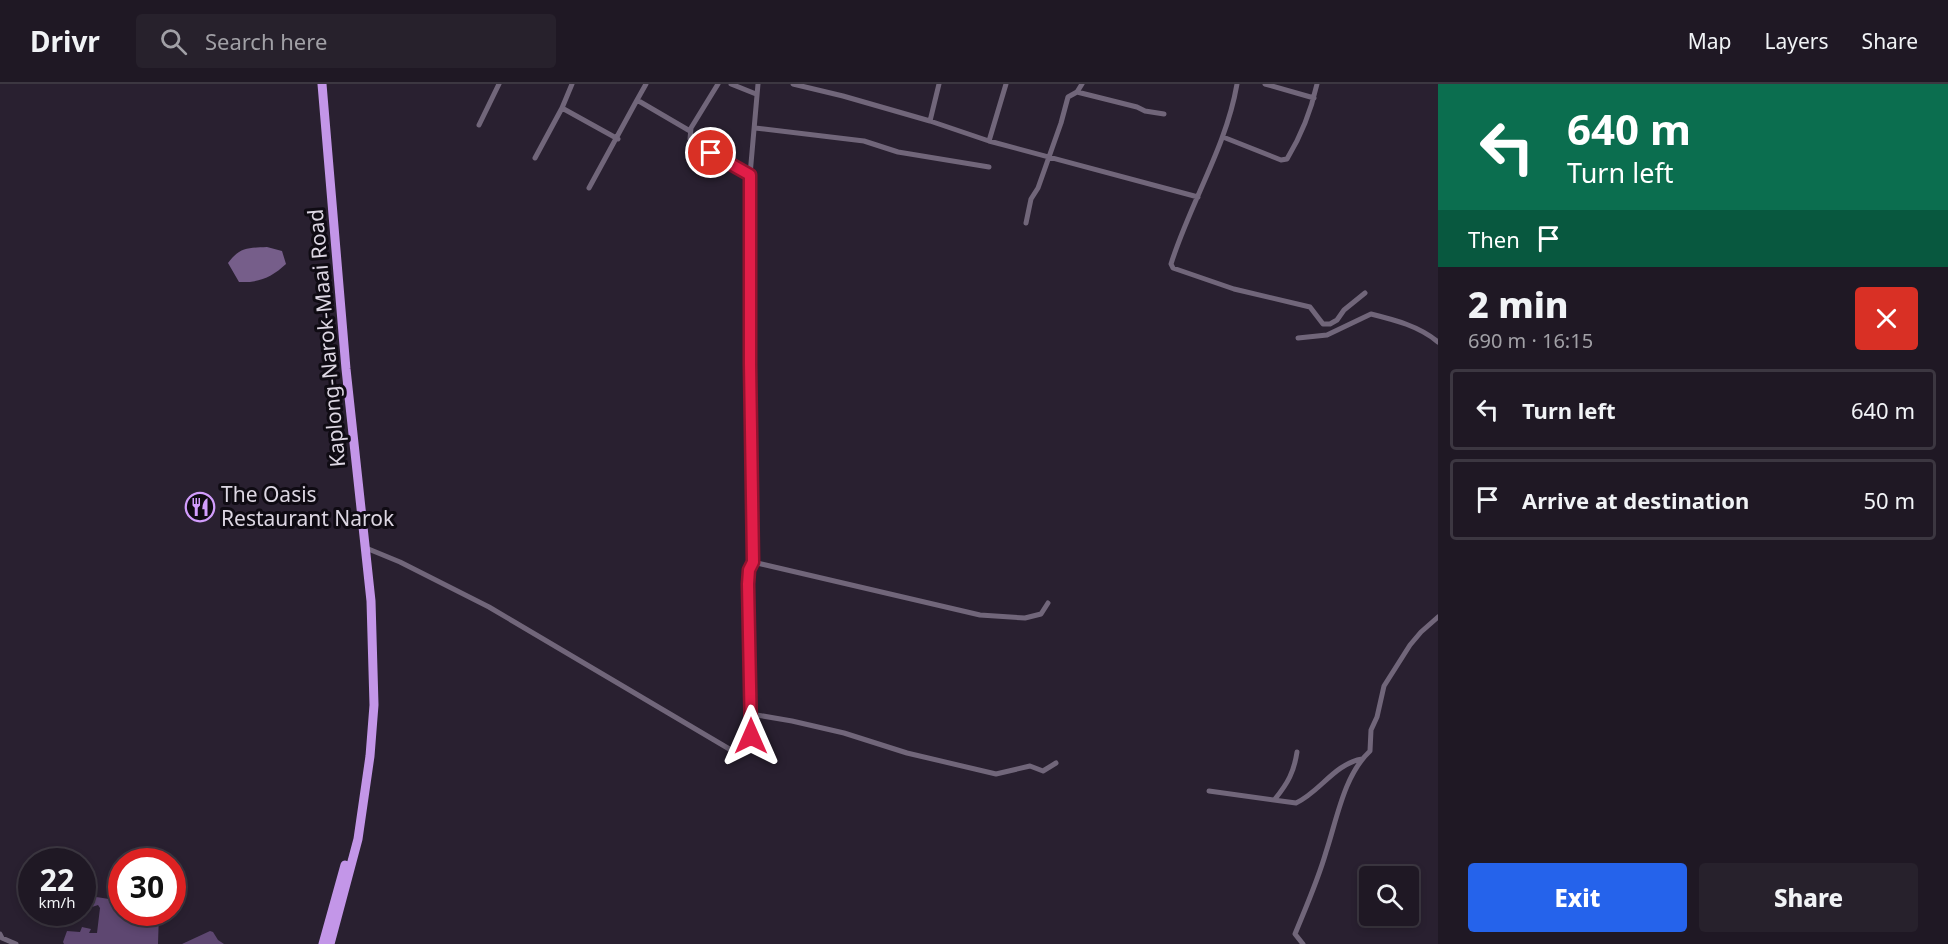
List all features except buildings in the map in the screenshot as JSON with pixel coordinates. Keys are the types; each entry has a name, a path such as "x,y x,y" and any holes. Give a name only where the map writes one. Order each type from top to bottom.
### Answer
{"highway":[{"name":"Kaplong-Narok-Maai Road","path":"322,84 346,369 373,631 374,705 370,756 358,839 330,944"},
{"name":"Kaplong-Narok-Maai Road","path":"323,944 348,854 358,839"}],"street":[{"path":"479,124 499,84"},
{"path":"535,158 562,108 570,84"},
{"path":"589,188 618,139 646,84"},
{"path":"718,84 690,131 690,139 693,143 750,175"},
{"path":"731,84 756,94"},
{"path":"366,548 400,562 489,607 731,750 742,751 749,745 751,714 748,584 749,570 753,562 750,175 758,84"},
{"path":"793,84 930,121 989,141 1198,197"},
{"path":"930,121 939,84"},
{"path":"989,141 1006,84"},
{"path":"1026,223 1031,198 1038,188 1068,97 1077,92 1082,84"},
{"path":"1237,84 1234,105 1223,137 1177,244 1171,264 1173,268 1234,289 1310,307 1323,324 1330,324 1337,320 1344,310 1365,293"},
{"path":"1265,84 1314,98"},
{"path":"1223,137 1281,160 1287,159 1299,139 1317,84"},
{"path":"1077,92 1164,114"},
{"path":"638,100 690,131"},
{"path":"562,108 618,139"},
{"path":"755,128 864,141 898,152 989,167"},
{"path":"1298,338 1327,335 1371,314 1396,320 1426,332 1438,342"},
{"path":"753,562 980,615 1025,618 1041,614 1048,603"},
{"path":"1303,944 1295,934 1349,785 1362,759 1370,751 1371,730 1377,717 1384,686 1410,645 1438,617"},
{"path":"751,714 844,733 907,753 996,774 1029,766 1043,771 1056,763"},
{"path":"1275,799 1294,771 1297,752"},
{"path":"1209,791 1296,803 1303,800 1330,775 1353,760 1362,759"},
{"path":"1,938 16,944"}],"shaded area":[{"path":"267,247 282,251 286,264 265,278 239,282 228,263 236,254 245,249"},
{"path":"96,897 108,899 108,926 159,926 158,944 64,944 67,931 80,932 82,927 91,929 89,933 97,933 100,908 96,906"},
{"path":"210,931 224,944 182,944"}],"place":[{"name":"The Oasis Restaurant Narok","path":"200,507"}],"route":[{"path":"711,153 750,175 753,562 749,570 748,584 751,736"}]}
